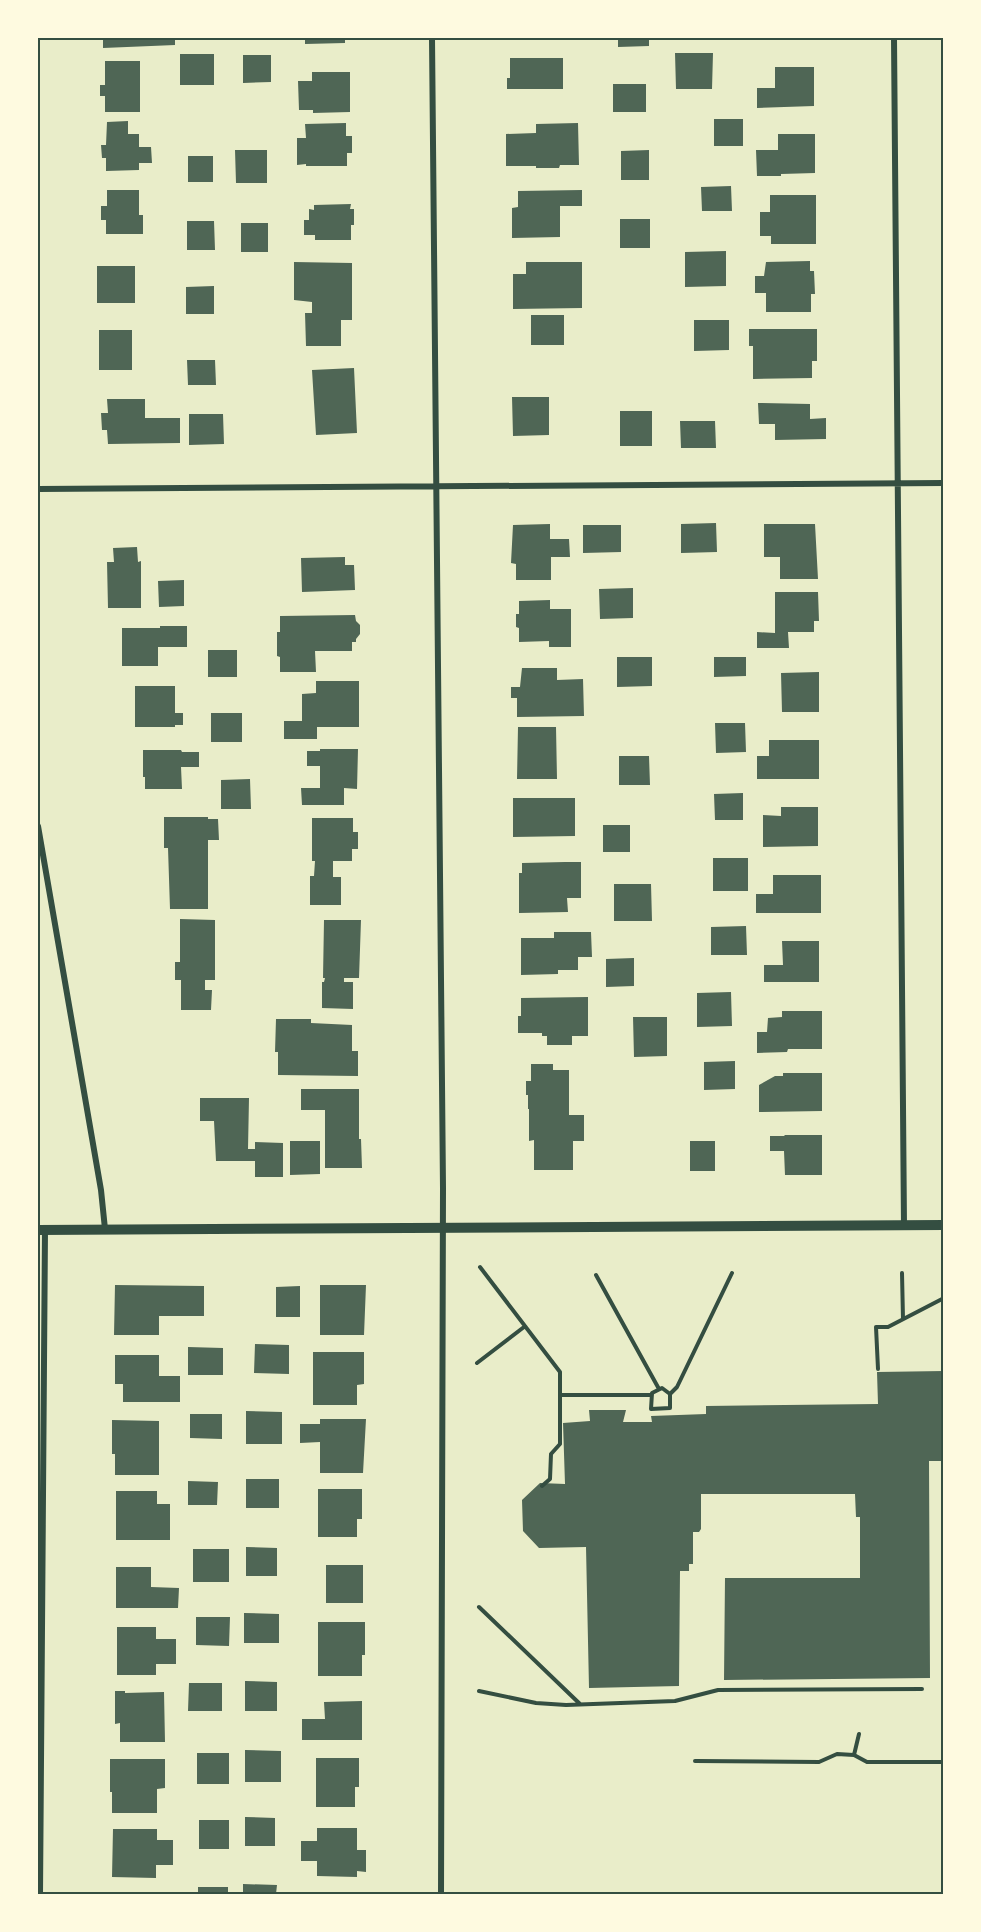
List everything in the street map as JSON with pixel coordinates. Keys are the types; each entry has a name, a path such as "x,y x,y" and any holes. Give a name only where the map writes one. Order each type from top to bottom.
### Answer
{"street":[{"path":"432,38 443,1228 441,1894"},
{"path":"894,38 904,1225"},
{"path":"38,489 944,483"},
{"path":"38,826 101,1190 105,1230"},
{"path":"40,1894 41,1230 944,1225"}],"path":[{"path":"480,1267 560,1372 560,1444 551,1454 550,1479 542,1486"},
{"path":"902,1272 903,1319"},
{"path":"651,1395 651,1409 670,1408 670,1394 677,1387 732,1274"},
{"path":"596,1275 659,1389"},
{"path":"878,1369 876,1327 888,1327 944,1298"},
{"path":"477,1363 524,1327"},
{"path":"560,1395 651,1395 662,1388 670,1394"},
{"path":"479,1607 580,1704"},
{"path":"479,1691 536,1703 580,1704 675,1701 718,1690 922,1689"},
{"path":"854,1755 859,1734"},
{"path":"695,1761 819,1762 837,1754 854,1755 867,1762 944,1762"}],"building":[{"path":"103,38 175,38 175,45 103,48"},
{"path":"305,38 345,38 345,43 305,44"},
{"path":"618,38 649,38 649,46 618,47"},
{"path":"675,53 713,53 712,89 676,89"},
{"path":"180,54 214,54 214,85 180,85"},
{"path":"243,55 271,55 271,82 243,83"},
{"path":"510,58 563,58 563,89 507,89 507,78 510,78"},
{"path":"105,61 140,61 140,112 105,112 105,96 100,96 100,85 105,85"},
{"path":"775,67 814,67 814,106 757,108 757,88 775,88"},
{"path":"312,72 350,72 350,112 313,113 313,110 299,110 298,81 312,81"},
{"path":"613,84 646,84 646,112 613,112"},
{"path":"714,119 743,119 743,146 714,146"},
{"path":"128,121 128,134 139,134 139,147 151,147 152,163 139,163 139,170 106,171 106,158 102,158 101,145 106,145 107,122"},
{"path":"346,123 346,136 352,136 352,153 347,153 347,166 297,165 297,138 306,138 305,124"},
{"path":"578,123 579,165 560,165 559,168 506,166 506,134 536,133 536,124"},
{"path":"778,134 815,134 815,173 757,176 756,150 778,150"},
{"path":"235,150 267,150 267,183 236,183"},
{"path":"649,150 649,180 621,180 621,151"},
{"path":"188,156 213,156 213,182 188,182"},
{"path":"731,186 732,211 702,211 701,187"},
{"path":"107,190 139,190 139,215 143,215 143,234 106,234 106,220 101,220 101,206 107,206"},
{"path":"582,190 582,206 560,206 560,237 512,238 512,208 518,207 518,191"},
{"path":"770,195 816,195 816,244 771,244 771,236 760,236 760,212 770,212"},
{"path":"351,204 350,209 354,209 354,225 351,225 351,240 315,240 315,235 304,235 304,220 309,220 309,209 314,210 314,205"},
{"path":"620,219 650,219 650,248 620,248"},
{"path":"187,221 214,221 215,250 187,250"},
{"path":"241,223 268,223 268,252 241,252"},
{"path":"726,251 726,286 685,287 685,252"},
{"path":"810,261 810,271 814,271 815,294 811,294 811,312 766,312 766,293 755,293 755,276 764,276 766,262"},
{"path":"294,262 352,263 352,320 341,320 341,346 306,346 305,313 312,313 312,302 294,300"},
{"path":"526,262 582,262 582,308 513,309 513,274 526,274"},
{"path":"97,266 135,266 135,303 97,303"},
{"path":"214,286 214,314 186,314 186,287"},
{"path":"531,315 564,315 564,345 531,345"},
{"path":"694,320 729,320 729,350 694,351"},
{"path":"749,329 817,329 817,361 812,361 812,378 753,379 753,346 749,346"},
{"path":"99,330 132,330 132,370 99,370"},
{"path":"187,360 215,360 216,385 188,385"},
{"path":"354,368 357,433 316,435 312,370"},
{"path":"512,397 549,397 549,435 513,436"},
{"path":"107,399 145,399 145,418 180,418 180,443 108,444 107,430 102,430 101,413 108,413"},
{"path":"758,403 810,404 810,419 826,418 826,439 775,440 775,424 759,424"},
{"path":"620,411 652,411 652,446 620,446"},
{"path":"189,414 223,414 224,444 189,445"},
{"path":"680,421 715,421 716,448 681,448"},
{"path":"716,523 717,552 681,553 681,524"},
{"path":"550,524 550,539 569,539 570,557 551,557 551,580 516,580 516,564 511,563 513,525"},
{"path":"764,524 815,524 818,579 780,579 780,557 764,557"},
{"path":"583,525 621,525 621,552 583,553"},
{"path":"137,547 138,562 141,561 141,608 108,608 107,562 114,562 113,548"},
{"path":"345,557 345,565 354,565 355,590 302,592 301,558"},
{"path":"184,580 184,606 159,607 158,581"},
{"path":"633,588 633,618 600,619 599,589"},
{"path":"775,592 818,592 819,621 814,621 814,632 788,632 789,648 757,648 757,632 775,633"},
{"path":"550,600 550,609 571,609 571,647 549,647 549,641 519,642 516,614 519,614 519,601"},
{"path":"355,615 360,625 360,634 356,642 352,642 352,651 315,651 316,672 280,672 277,632 280,632 280,616"},
{"path":"160,626 187,626 187,647 158,647 158,666 122,666 122,628 160,628"},
{"path":"208,650 237,650 237,677 208,677"},
{"path":"617,657 652,657 652,686 617,687"},
{"path":"714,657 746,657 746,676 714,677"},
{"path":"522,668 557,668 557,680 583,679 584,716 517,717 517,698 511,698 511,687 520,687"},
{"path":"819,672 819,712 782,712 781,673"},
{"path":"316,681 359,681 359,727 317,727 317,739 284,739 284,721 302,721 302,694 316,693"},
{"path":"135,686 175,686 175,713 183,713 183,725 135,727"},
{"path":"211,713 242,713 242,742 211,742"},
{"path":"715,723 745,723 746,752 716,753"},
{"path":"518,727 556,727 557,779 517,779"},
{"path":"769,740 819,740 819,779 757,779 757,756 769,756"},
{"path":"320,749 358,749 357,789 344,788 344,805 302,805 301,788 320,788 320,766 307,766 307,751 320,751"},
{"path":"143,750 199,752 199,767 181,767 182,789 145,789"},
{"path":"619,756 649,756 650,785 619,785"},
{"path":"250,779 251,809 221,809 221,780"},
{"path":"743,793 743,820 715,820 714,794"},
{"path":"513,798 575,798 575,836 513,837"},
{"path":"781,807 818,807 818,846 763,847 763,815 781,816"},
{"path":"164,817 218,819 219,840 208,840 208,909 170,909 168,848 164,848"},
{"path":"312,818 353,818 353,832 358,832 358,849 352,849 352,861 333,861 333,877 341,877 341,905 310,905 310,876 314,876 315,861 312,861"},
{"path":"603,825 630,825 630,852 603,852"},
{"path":"713,858 748,858 748,891 713,891"},
{"path":"581,862 581,898 567,898 568,912 519,913 519,873 522,873 522,863"},
{"path":"773,875 821,875 821,913 756,913 756,894 773,894"},
{"path":"614,884 651,884 652,921 614,921"},
{"path":"180,919 215,920 215,980 205,980 205,990 212,990 211,1010 181,1010 181,980 175,980 175,962 180,962"},
{"path":"324,920 361,920 359,978 344,978 344,982 353,982 353,1009 322,1008 322,982 325,978 323,978"},
{"path":"746,926 747,955 711,955 711,927"},
{"path":"554,932 591,932 592,957 578,957 578,970 558,970 558,974 521,975 521,938 554,938"},
{"path":"782,941 819,941 819,982 764,982 764,965 783,965"},
{"path":"634,958 634,986 606,987 606,959"},
{"path":"731,992 732,1026 697,1027 697,993"},
{"path":"588,997 588,1036 572,1036 572,1045 547,1045 547,1036 542,1036 542,1033 518,1033 521,998"},
{"path":"782,1011 822,1011 822,1049 788,1049 787,1052 757,1053 757,1032 767,1032 768,1018 782,1017"},
{"path":"633,1017 667,1017 667,1056 634,1057"},
{"path":"276,1019 311,1019 311,1023 352,1025 352,1051 358,1051 358,1076 278,1075 278,1052 275,1052"},
{"path":"735,1061 735,1089 704,1090 704,1062"},
{"path":"531,1064 553,1064 553,1070 569,1070 569,1115 584,1115 584,1141 573,1141 573,1170 534,1170 534,1140 529,1141 529,1109 528,1095 526,1095 526,1081 531,1081"},
{"path":"783,1073 822,1073 822,1111 759,1112 759,1085 775,1076 783,1076"},
{"path":"301,1089 359,1089 359,1139 361,1139 362,1168 325,1168 325,1110 301,1110"},
{"path":"200,1098 249,1098 248,1149 255,1149 255,1142 283,1143 283,1177 255,1177 255,1161 216,1161 214,1121 200,1121"},
{"path":"822,1135 822,1175 785,1175 784,1151 770,1151 770,1136"},
{"path":"290,1141 320,1141 320,1174 290,1175"},
{"path":"690,1141 715,1141 715,1171 690,1171"},
{"path":"115,1285 204,1286 204,1316 159,1316 159,1335 114,1335"},
{"path":"320,1285 366,1285 364,1335 320,1335"},
{"path":"300,1286 300,1317 276,1317 276,1287"},
{"path":"255,1344 289,1345 289,1374 254,1373"},
{"path":"188,1347 223,1348 223,1375 188,1375"},
{"path":"313,1352 364,1352 364,1384 357,1385 357,1405 313,1405"},
{"path":"115,1355 159,1355 159,1376 180,1376 180,1402 123,1402 123,1384 115,1384"},
{"path":"944,1371 944,1461 929,1461 930,1678 724,1680 725,1578 860,1578 860,1517 856,1517 855,1494 701,1494 701,1529 699,1532 693,1532 693,1564 689,1564 689,1571 680,1571 679,1686 589,1688 586,1547 539,1548 523,1531 522,1500 540,1483 565,1484 563,1423 590,1421 589,1410 626,1410 623,1422 652,1422 651,1416 706,1414 706,1406 878,1404 877,1372"},
{"path":"246,1411 282,1412 282,1444 246,1444"},
{"path":"190,1414 222,1414 222,1439 190,1438"},
{"path":"320,1419 366,1419 363,1473 320,1473 320,1442 300,1443 300,1424 320,1424"},
{"path":"112,1420 159,1421 159,1475 115,1475 115,1454 112,1454"},
{"path":"246,1479 279,1479 279,1508 246,1508"},
{"path":"188,1481 218,1482 217,1505 188,1505"},
{"path":"318,1489 362,1489 362,1519 357,1519 357,1537 318,1537"},
{"path":"116,1491 157,1491 157,1504 170,1504 170,1540 116,1540"},
{"path":"246,1547 277,1548 277,1576 246,1576"},
{"path":"193,1549 229,1549 229,1582 193,1582"},
{"path":"326,1565 363,1565 363,1603 326,1603"},
{"path":"116,1567 151,1567 151,1587 179,1588 178,1608 116,1608"},
{"path":"244,1613 279,1614 279,1643 244,1643"},
{"path":"196,1617 230,1617 229,1646 196,1645"},
{"path":"318,1622 365,1622 365,1655 362,1655 362,1676 318,1676"},
{"path":"117,1627 156,1627 156,1639 176,1639 176,1664 156,1664 156,1675 117,1675"},
{"path":"245,1681 277,1682 277,1711 245,1711"},
{"path":"189,1683 222,1683 222,1711 188,1711"},
{"path":"115,1691 164,1692 165,1742 120,1742 120,1723 115,1724"},
{"path":"362,1701 362,1740 302,1740 302,1719 325,1719 324,1702"},
{"path":"245,1750 281,1751 281,1782 245,1782"},
{"path":"197,1753 229,1753 229,1784 197,1784"},
{"path":"316,1758 359,1758 359,1787 355,1787 355,1807 316,1807"},
{"path":"110,1759 165,1759 165,1788 157,1789 157,1813 112,1813"},
{"path":"245,1817 275,1818 275,1846 245,1846"},
{"path":"199,1820 229,1820 229,1849 199,1849"},
{"path":"317,1828 357,1828 357,1850 366,1850 366,1872 357,1871 357,1877 317,1876 317,1861 301,1861 301,1841 317,1841"},
{"path":"113,1829 157,1829 157,1840 173,1840 173,1865 156,1865 156,1878 112,1877"},
{"path":"243,1884 277,1885 276,1894 243,1894"},
{"path":"198,1887 228,1887 228,1894 198,1894"}]}
